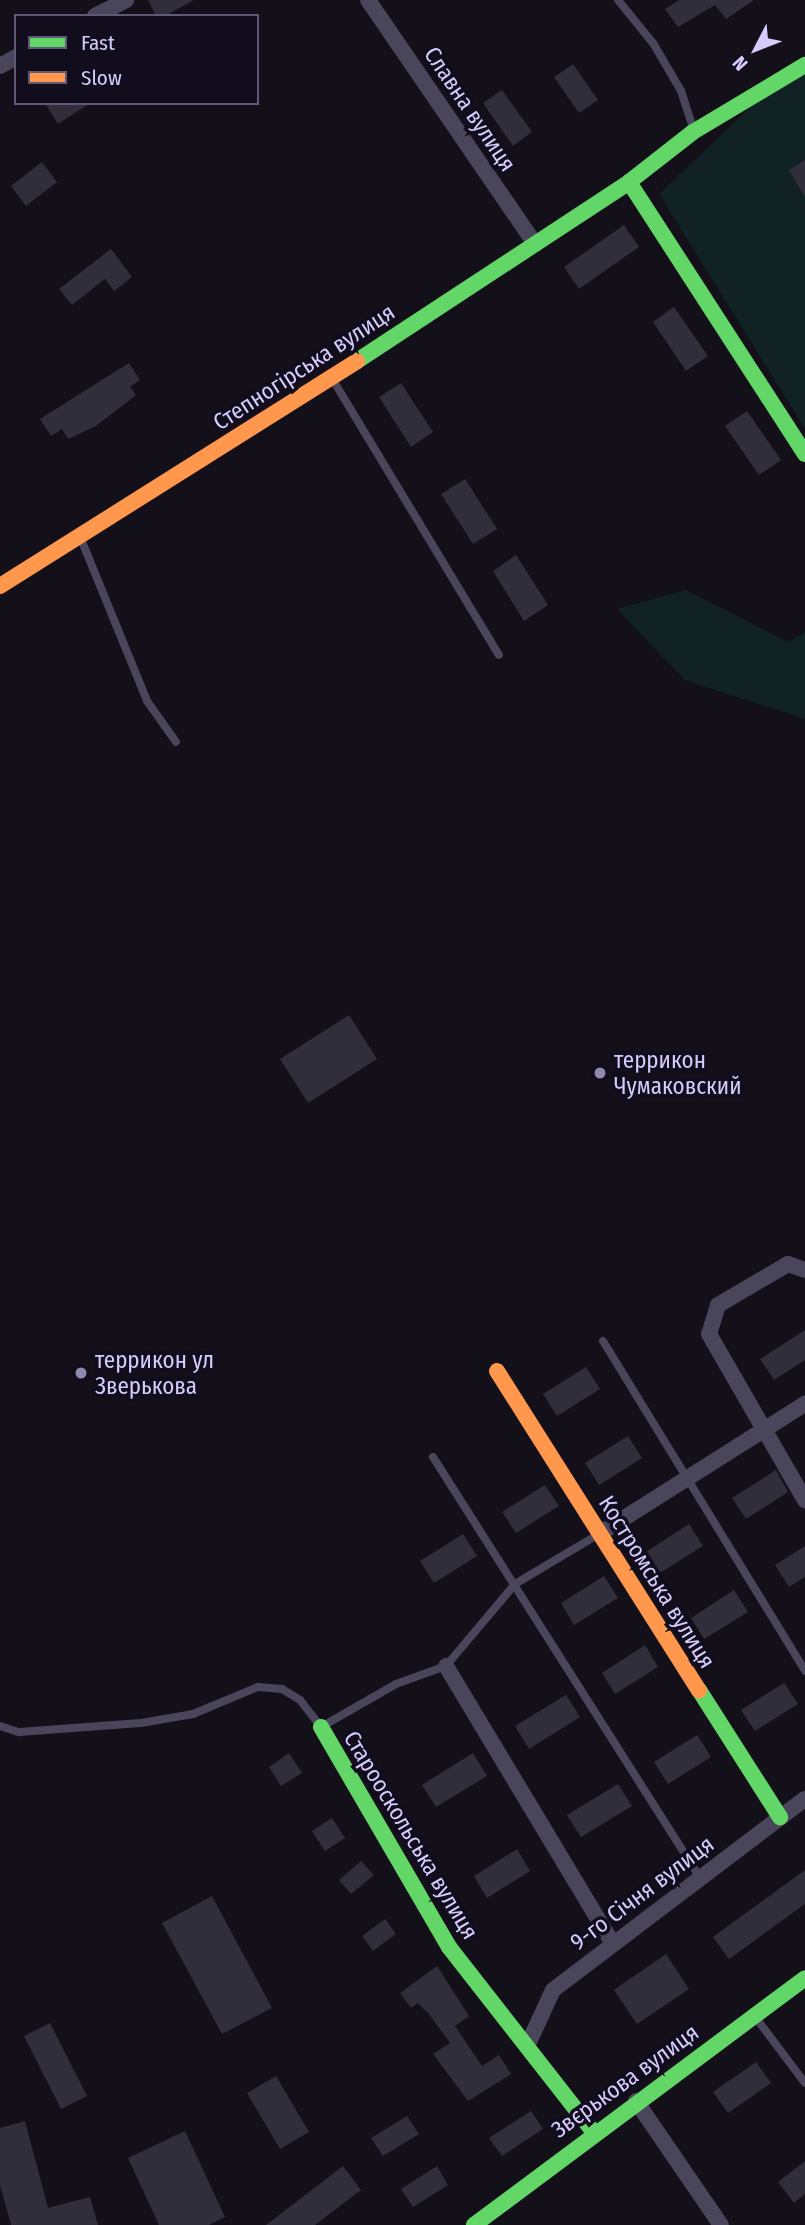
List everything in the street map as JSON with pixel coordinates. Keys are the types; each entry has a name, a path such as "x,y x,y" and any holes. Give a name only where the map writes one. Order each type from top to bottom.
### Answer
{"street":[{"path":"99,14 125,0"},
{"name":"Славна вулиця","path":"368,0 535,244"},
{"name":"Степногірська вулиця","path":"0,586 78,533 331,378 629,182 694,132 805,65"},
{"path":"629,182 805,454"},
{"path":"805,1270 788,1264 718,1305 709,1334 805,1500"},
{"name":"Костромська вулиця","path":"497,1371 780,1817"},
{"path":"599,1534 685,1482 761,1428 805,1404"},
{"path":"446,1666 612,1942"},
{"name":"Старооскольська вулиця","path":"321,1727 449,1947 529,2042 593,2131"},
{"name":"9-го Січня вулиця","path":"529,2042 553,1990 612,1942 805,1798"},
{"name":"Звєрькова вулиця","path":"474,2225 593,2131 805,1978"},
{"path":"636,2101 721,2225"}],"lane":[{"path":"618,0 653,43 681,91 694,132"},
{"path":"331,378 499,655"},
{"path":"78,533 147,701 176,742"},
{"path":"603,1341 685,1482 805,1671"},
{"path":"433,1457 701,1878"},
{"path":"0,1726 19,1732 141,1723 193,1714 258,1687 282,1689 300,1700 321,1727 396,1684 446,1666 515,1584 599,1534"},
{"path":"754,2015 805,2083"}],"shaded area":[{"path":"805,55 805,429 659,194"},
{"path":"686,590 788,642 805,632 805,719 685,680 617,609"}],"building":[{"path":"148,0 194,0 169,14 155,14"},
{"path":"679,0 754,0 726,19 715,5 678,27 665,9"},
{"path":"573,64 598,100 579,113 554,77"},
{"path":"502,90 532,132 513,146 483,103"},
{"path":"46,105 87,105 58,124"},
{"path":"805,160 805,197 789,170"},
{"path":"42,162 57,182 26,206 11,186"},
{"path":"624,225 639,247 579,289 564,267"},
{"path":"111,249 132,277 114,291 105,279 72,305 59,289"},
{"path":"674,307 708,356 686,371 653,322"},
{"path":"129,363 140,380 130,387 136,395 96,426 68,439 62,429 51,436 40,419"},
{"path":"401,383 433,432 411,447 379,397"},
{"path":"747,411 781,460 759,475 725,426"},
{"path":"465,479 497,529 473,544 441,494"},
{"path":"516,555 548,605 524,621 493,571"},
{"path":"349,1015 377,1059 308,1103 280,1059"},
{"path":"805,1330 805,1360 774,1380 760,1359"},
{"path":"586,1367 600,1389 557,1416 543,1394"},
{"path":"628,1436 642,1458 599,1485 585,1463"},
{"path":"776,1470 788,1492 746,1519 732,1498"},
{"path":"545,1485 559,1506 516,1533 502,1512"},
{"path":"689,1524 703,1546 660,1573 646,1552"},
{"path":"463,1534 477,1556 434,1583 420,1561"},
{"path":"805,1546 805,1577 789,1587 775,1565"},
{"path":"604,1576 618,1598 574,1625 561,1603"},
{"path":"734,1590 748,1612 704,1639 691,1618"},
{"path":"645,1645 658,1667 615,1694 602,1673"},
{"path":"784,1683 798,1704 755,1731 741,1710"},
{"path":"566,1695 580,1717 529,1749 515,1726"},
{"path":"697,1735 711,1757 668,1784 654,1762"},
{"path":"289,1753 302,1773 281,1786 269,1767"},
{"path":"473,1753 487,1776 436,1807 422,1785"},
{"path":"618,1784 632,1806 581,1837 567,1815"},
{"path":"332,1818 345,1838 325,1851 312,1831"},
{"path":"517,1849 530,1871 487,1898 474,1876"},
{"path":"361,1861 374,1875 351,1894 339,1880"},
{"path":"805,1870 805,1904 729,1959 713,1937"},
{"path":"212,1896 272,2008 222,2034 162,1923"},
{"path":"385,1919 396,1934 373,1951 362,1936"},
{"path":"666,1954 689,1989 637,2024 614,1990"},
{"path":"437,1966 469,2016 455,2026 482,2066 499,2055 511,2074 468,2101 433,2054 450,2043 418,2003 411,2008 400,1993"},
{"path":"50,2023 87,2096 61,2109 24,2036"},
{"path":"756,2062 771,2083 728,2113 713,2092"},
{"path":"276,2076 309,2132 280,2149 247,2093"},
{"path":"531,2111 543,2129 502,2156 489,2138"},
{"path":"407,2116 419,2134 383,2156 371,2138"},
{"path":"25,2121 48,2208 90,2197 98,2225 11,2225 0,2185 0,2128"},
{"path":"185,2131 225,2217 209,2225 159,2225 128,2158"},
{"path":"805,2161 805,2194 794,2203 778,2182"},
{"path":"343,2166 361,2190 315,2225 266,2225"},
{"path":"437,2166 448,2185 413,2207 401,2189"}],"traffic: fast":[{"path":"357,361 629,182 693,132 805,65"},
{"path":"629,182 805,454"},
{"path":"699,1690 780,1817"},
{"path":"321,1727 449,1947 593,2131"},
{"path":"474,2225 805,1978"}],"traffic: slow":[{"path":"0,586 357,361"},
{"path":"497,1371 699,1690"}],"place":[{"name":"террикон Чумаковский","path":"600,1073"},
{"name":"террикон ул Зверькова","path":"81,1373"}]}
